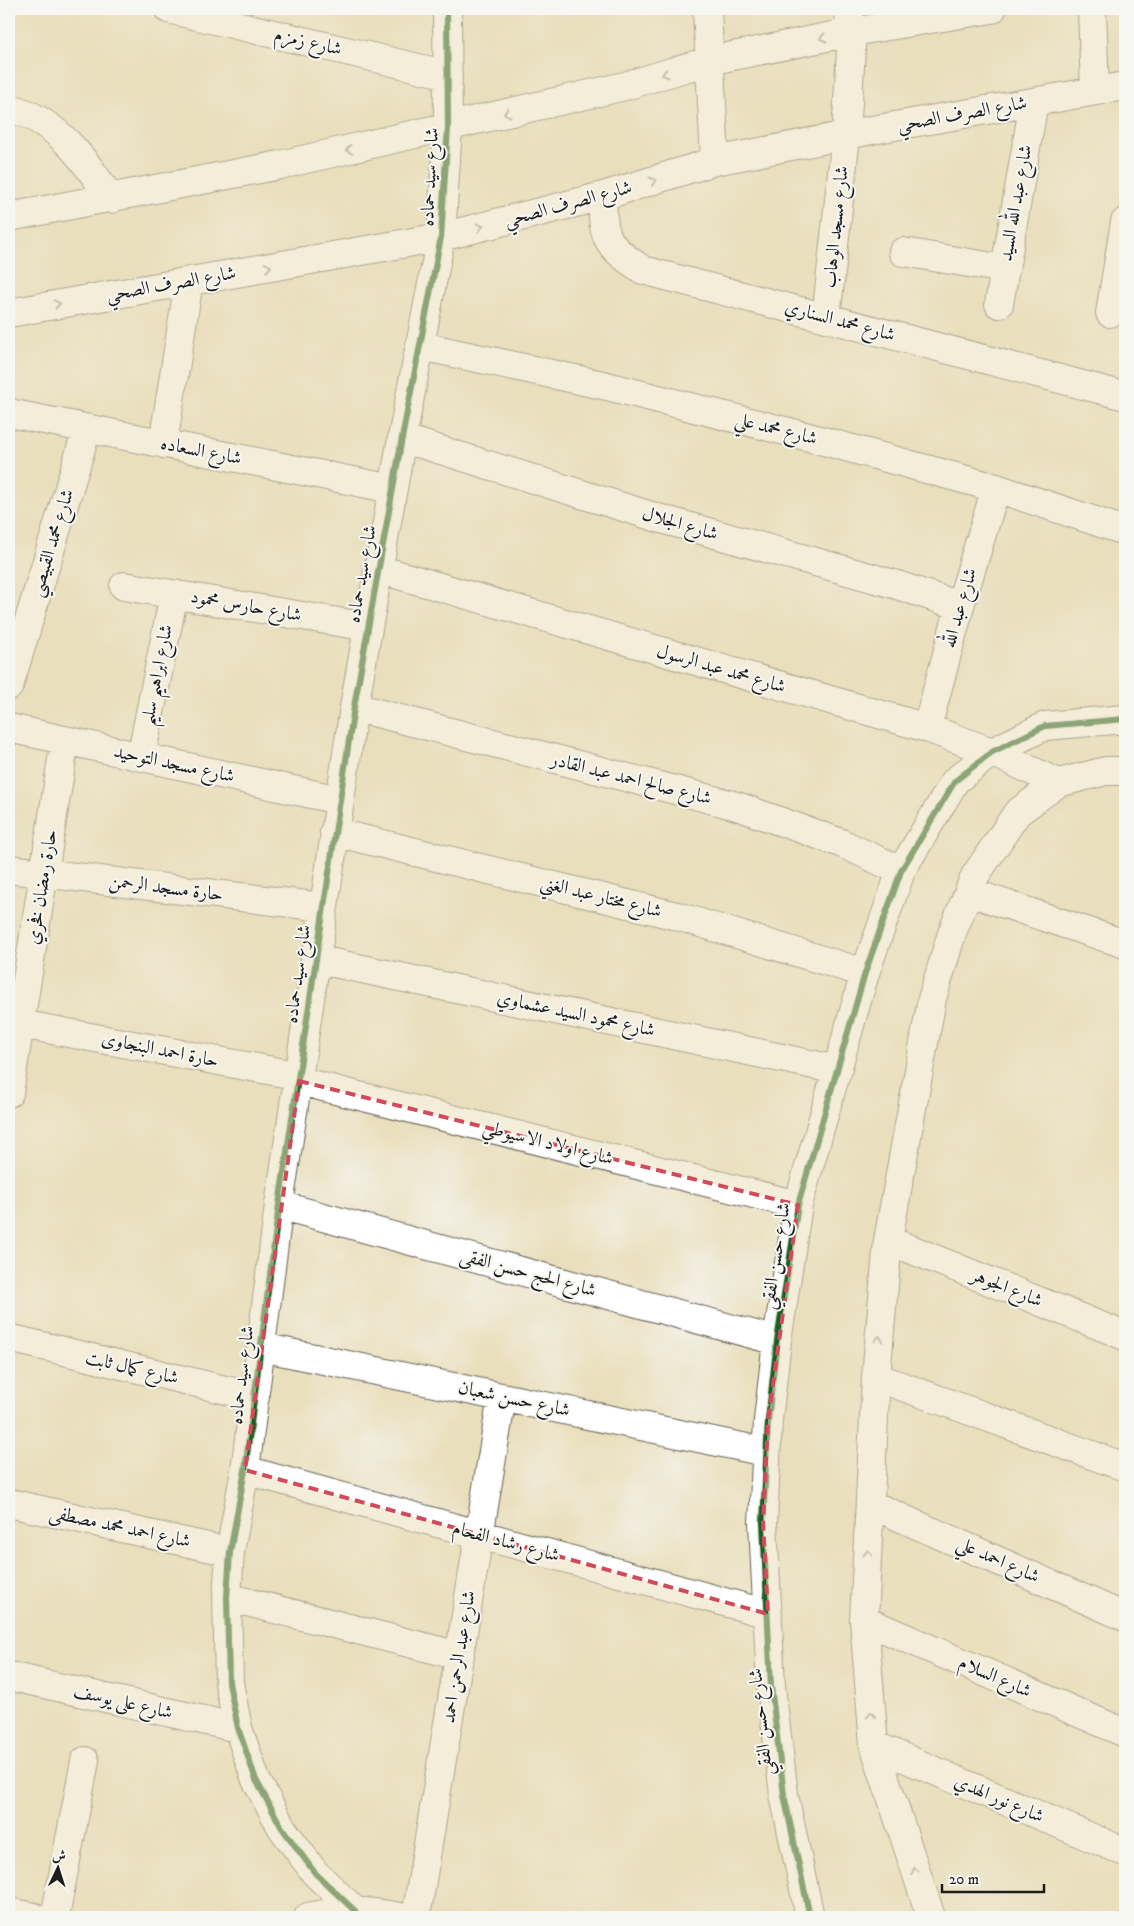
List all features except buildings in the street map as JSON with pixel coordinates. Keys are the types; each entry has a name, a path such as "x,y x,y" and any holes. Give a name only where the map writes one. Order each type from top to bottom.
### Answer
{"street":[{"name":"شارع زمزم","path":"168,9 448,75"},
{"name":"شارع سيد حماده","path":"354,1911 315,1873 282,1828 256,1780 238,1728 229,1683 227,1597 230,1552 245,1470 279,1205 339,800 378,569 442,237 448,127 447,9"},
{"path":"707,9 708,61 715,162"},
{"path":"9,217 111,199 280,165 625,86 850,20 992,9"},
{"path":"1092,9 1095,91"},
{"name":"شارع مسجد الوهاب","path":"826,318 846,136 850,20"},
{"name":"شارع الصرف الصحي","path":"9,313 442,237 603,196 715,162 846,136 1125,86"},
{"name":"شارع عبد الله السيد","path":"999,304 1034,102"},
{"path":"9,108 22,111 47,126 70,144 89,166 111,199"},
{"name":"شارع محمد السناري","path":"603,196 604,232 620,255 643,270 1125,396"},
{"path":"1110,313 1125,222"},
{"path":"903,252 1005,269"},
{"path":"163,444 188,281"},
{"name":"شارع محمد علي","path":"422,346 607,386 996,488 1125,530"},
{"name":"شارع السعاده","path":"9,413 393,489"},
{"name":"شارع محمد القبيصي","path":"9,686 87,429"},
{"name":"شارع الجلال","path":"402,438 658,518 894,584 960,606"},
{"name":"شارع عبد الله","path":"928,728 960,606 996,488"},
{"name":"شارع محمد عبد الرسول","path":"378,569 928,728 992,752 1058,783"},
{"name":"شارع حارس محمود","path":"124,586 368,627"},
{"name":"شارع ابراهيم سليم","path":"141,757 174,594"},
{"name":"شارع صالح احمد عبد القادر","path":"354,707 737,806 841,842 901,871"},
{"name":"شارع حسن الفقي","path":"810,1917 784,1795 772,1686 763,1523 766,1452 777,1341 798,1205 865,974 901,871 955,780 992,752 1045,726 1125,719"},
{"name":"شارع مسجد التوحيد","path":"9,728 339,800"},
{"name":"حارة رمضان فخري","path":"9,1093 65,740"},
{"path":"931,1917 874,1746 864,1620 876,1377 888,1240 932,999 952,933 974,876 1016,813 1058,783 1106,771 1125,771"},
{"name":"شارع مختار عبد الغني","path":"334,832 677,916 865,974"},
{"name":"حارة مسجد الرحمن","path":"9,869 323,906"},
{"path":"968,892 1125,944"},
{"name":"شارع محمود السيد عشماوي","path":"315,959 838,1070"},
{"name":"حارة احمد البنجاوى","path":"20,1024 299,1079"},
{"name":"شارع اولاد الاسيوطي","path":"299,1079 798,1205"},
{"name":"شارع الحج حسن الفقى","path":"279,1205 777,1341"},
{"name":"شارع الجوهر","path":"888,1240 1125,1336"},
{"name":"شارع كمال ثابت","path":"9,1338 255,1397"},
{"name":"شارع حسن شعبان","path":"261,1347 766,1452"},
{"path":"876,1377 1125,1467"},
{"name":"شارع عبد الرحمن احمد","path":"416,1917 502,1397"},
{"name":"شارع رشاد الفحام","path":"245,1470 768,1614"},
{"name":"شارع احمد محمد مصطفى","path":"9,1503 230,1552"},
{"name":"شارع احمد علي","path":"870,1504 1125,1617"},
{"path":"227,1597 460,1656"},
{"name":"شارع السلام","path":"864,1620 1125,1733"},
{"name":"شارع على يوسف","path":"9,1676 238,1728"},
{"name":"شارع نور الهدي","path":"874,1746 1125,1852"},
{"path":"55,1917 84,1761"},
{"path":"308,1917 354,1911 382,1913 399,1917"},
{"path":"9,1912 34,1917"}],"highlighted area":[{"path":"299,1081 798,1205 768,1420 763,1523 768,1614 245,1470"}],"cycle path":[{"path":"355,1911 315,1873 282,1828 256,1780 238,1728 229,1683 227,1597 230,1552 245,1470 279,1205 354,707 402,438 441,237 448,127 447,9"},
{"path":"810,1917 784,1795 771,1686 763,1523 768,1420 777,1341 798,1205 865,973 901,871 955,781 992,752 1045,726 1125,719"}]}
